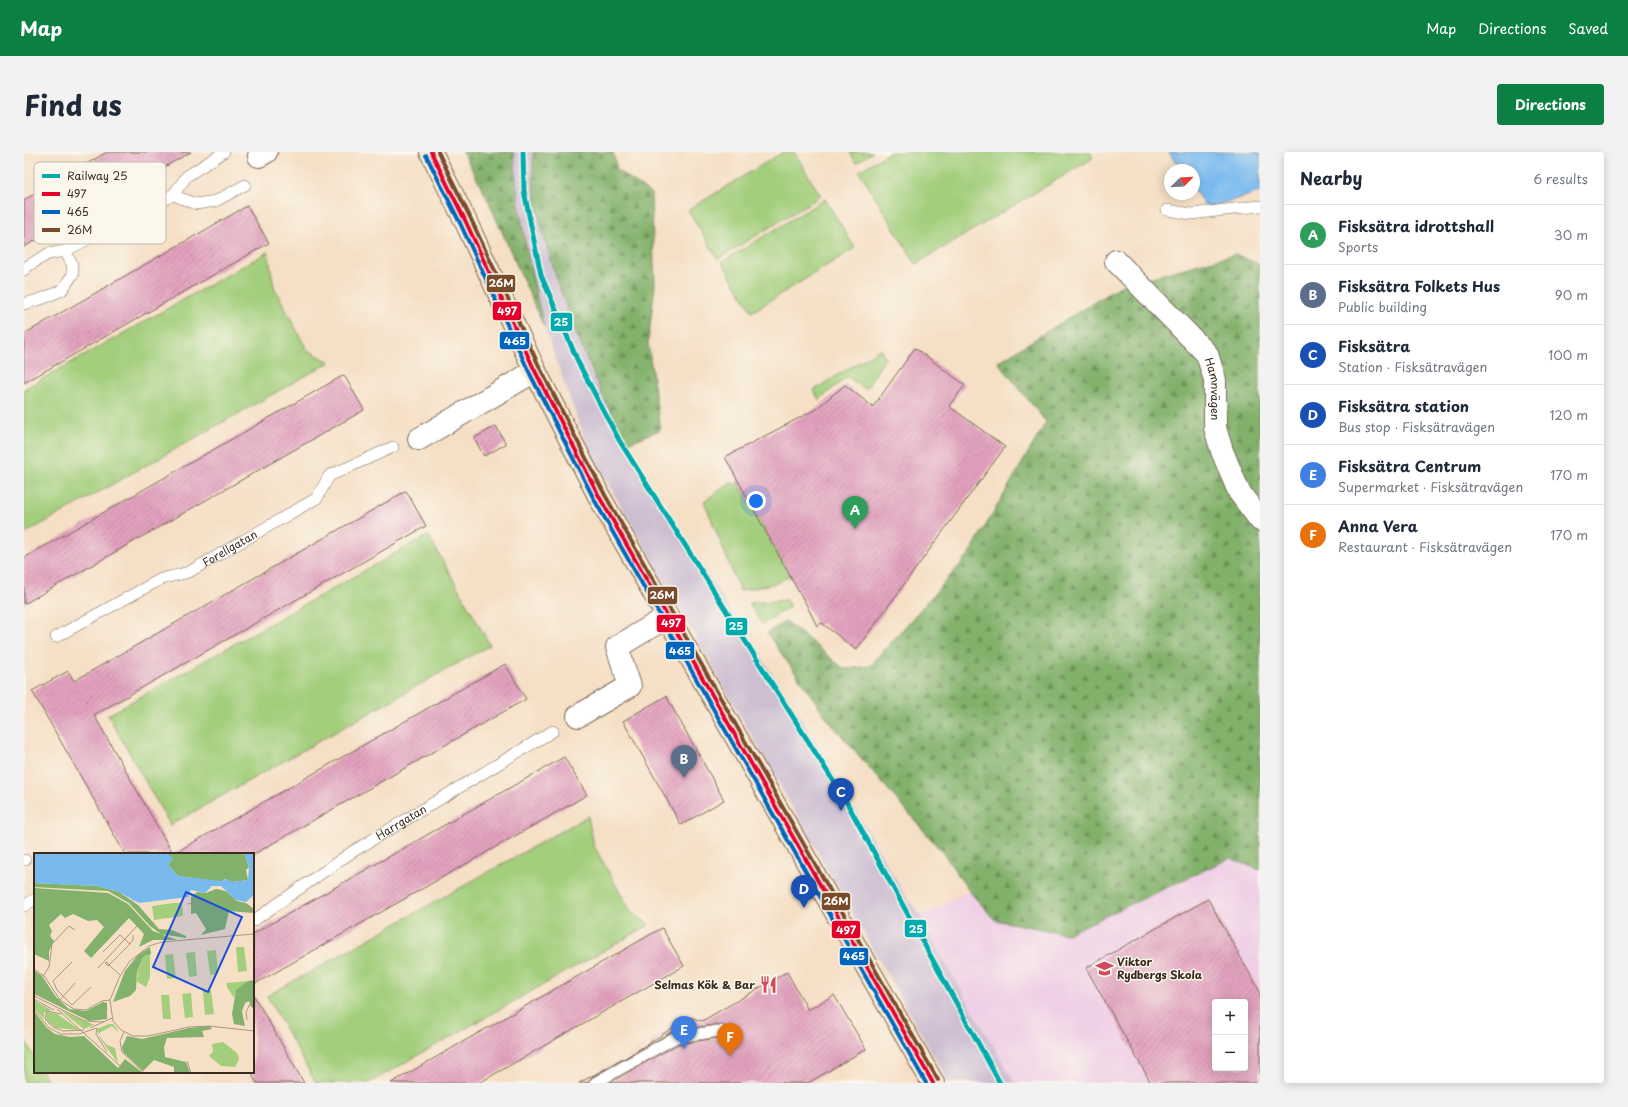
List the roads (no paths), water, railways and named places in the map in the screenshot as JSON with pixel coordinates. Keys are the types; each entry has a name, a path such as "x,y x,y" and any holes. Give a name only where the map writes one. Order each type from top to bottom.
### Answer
{"street":[{"path":"431,152 465,220 535,371 600,498 933,1083"},
{"name":"Hamnvägen","path":"1116,261 1207,354 1215,380 1215,428 1222,451 1239,492 1260,520"},
{"path":"419,439 535,371"},
{"path":"578,716 630,686 617,647 667,617"}],"lane":[{"path":"166,199 173,195 187,176 224,152"},
{"path":"173,195 196,204 216,201 245,185"},
{"path":"1167,210 1191,214 1260,206"},
{"path":"24,270 26,267 48,254 65,251 78,244"},
{"path":"24,304 44,298 62,290 73,274 72,264 65,251"},
{"name":"Forellgatan","path":"56,637 162,579 190,572 317,498 329,476 393,447"},
{"name":"Harrgatan","path":"254,920 352,852 553,731"},
{"path":"24,906 34,900"},
{"path":"595,1083 676,1037 720,1031"}],"water":[{"path":"1169,152 1260,152 1260,192 1207,208 1200,198 1200,164 1176,164"}],"rail line":[{"name":"25","path":"523,152 524,191 541,275 579,364 619,440 847,803 1000,1083"}],"place":[{"name":"Fisksätra idrottshall","path":"855,529"},
{"name":"Fisksätra Folkets Hus","path":"684,778"},
{"name":"Fisksätra","path":"841,811"},
{"name":"Fisksätra station","path":"804,908"},
{"name":"Viktor Rydbergs Skola","path":"1104,968"},
{"name":"Selmas Kök & Bar","path":"768,985"},
{"name":"Fisksätra Centrum","path":"684,1049"},
{"name":"Anna Vera","path":"730,1056"}]}
